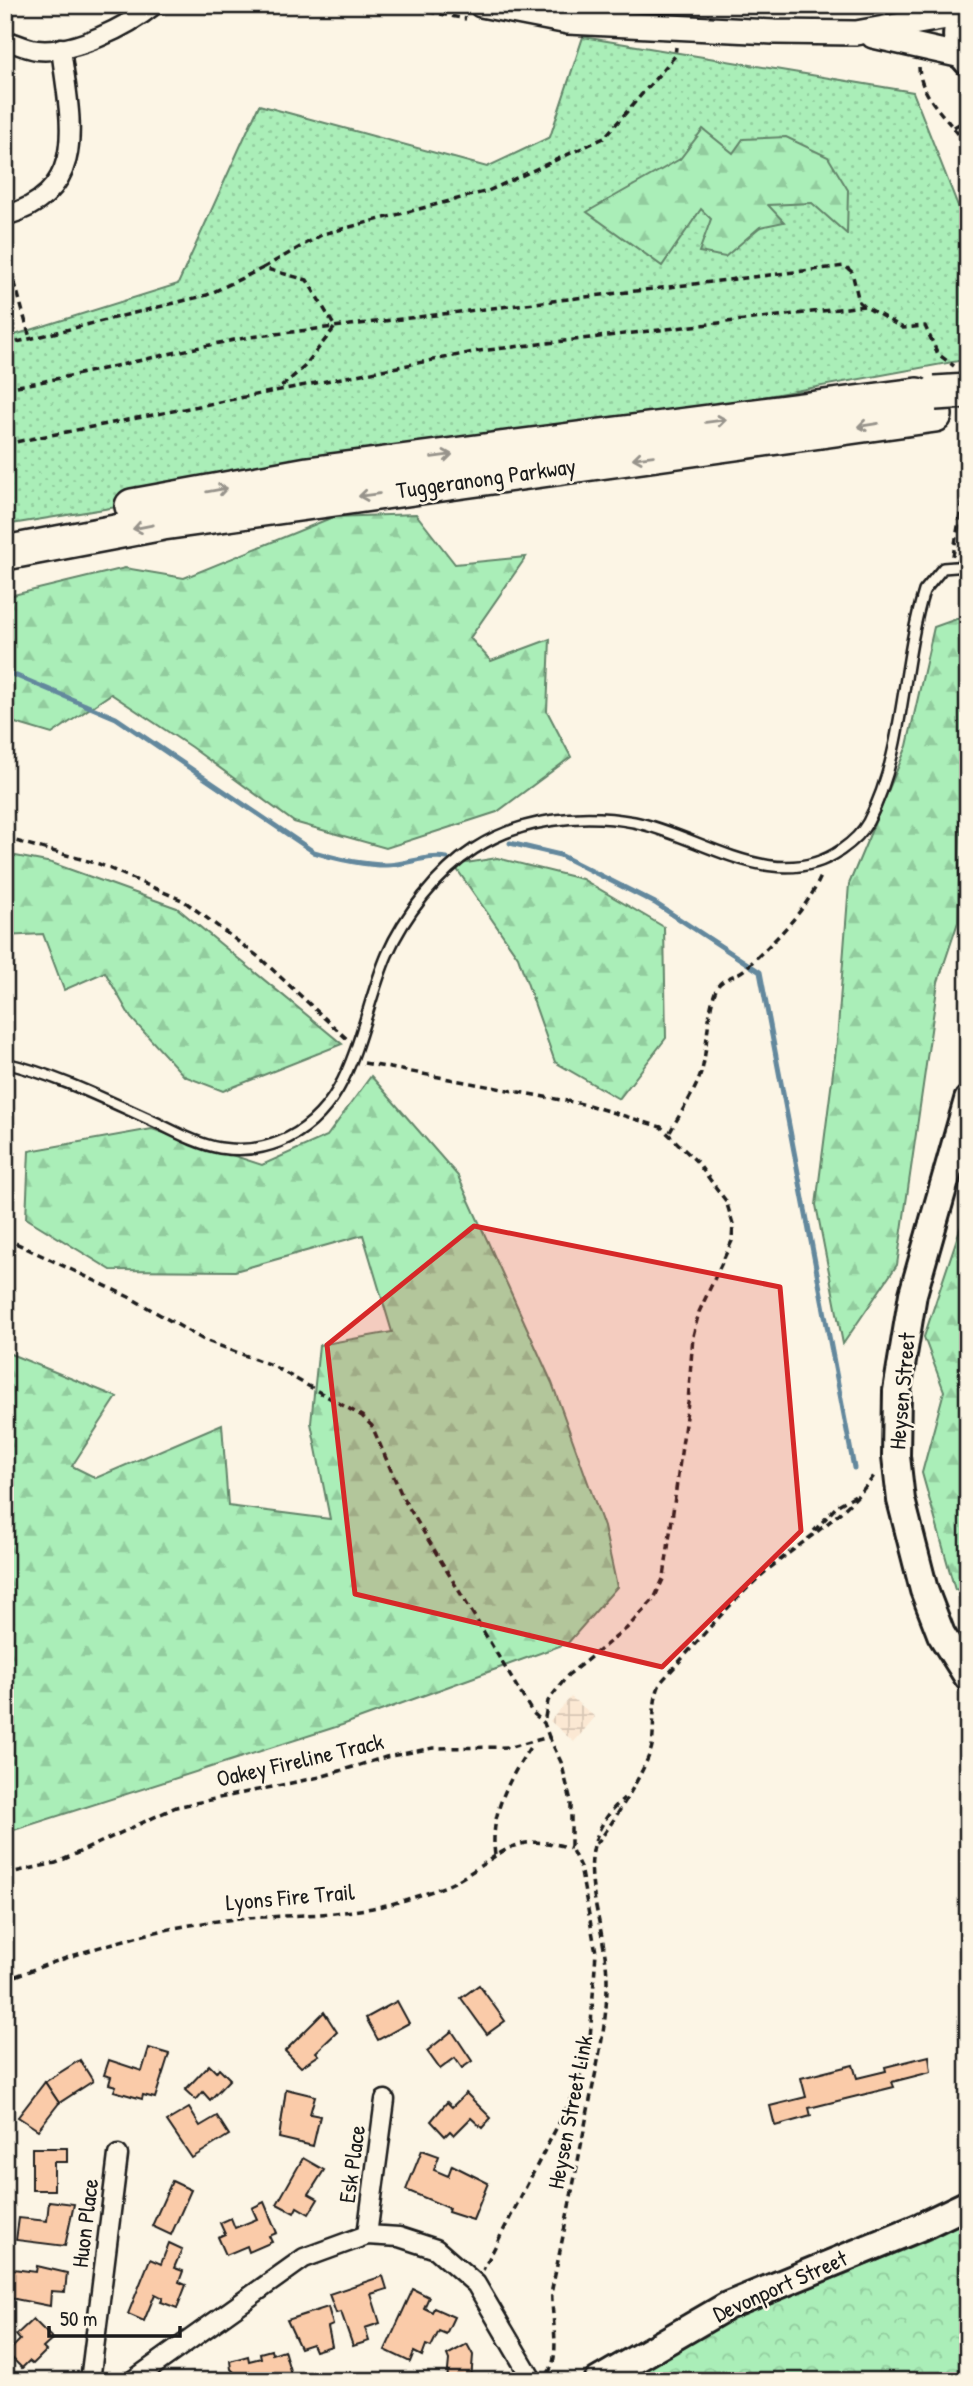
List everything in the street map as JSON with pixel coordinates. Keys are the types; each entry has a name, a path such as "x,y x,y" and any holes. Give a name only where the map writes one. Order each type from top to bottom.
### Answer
{"highway":[{"name":"Tuggeranong Parkway","path":"946,407 962,379"},
{"name":"Tuggeranong Parkway","path":"5,529 308,474 946,407"},
{"name":"Tuggeranong Parkway","path":"5,553 163,523 946,407"}],"main road":[{"path":"965,59 957,34 966,12"},
{"name":"Heysen Street","path":"968,1100 913,1294 897,1391 896,1456 901,1500 924,1590 942,1633 968,1677"},
{"name":"Devonport Street","path":"598,2381 727,2306 968,2204"}],"street":[{"path":"5,40 37,50 61,48 91,40 135,21 153,5"},
{"path":"481,5 568,22 856,33 965,59"},
{"path":"856,33 966,12"},
{"path":"5,216 47,197 65,171 72,141 61,48"},
{"name":"Esk Place","path":"367,2235 385,2101"},
{"name":"Huon Place","path":"90,2381 118,2155"},
{"path":"132,2381 304,2258 367,2235 399,2237 436,2249 476,2284 540,2378"}],"lane":[{"path":"5,1063 34,1070 87,1090 196,1140 221,1148 245,1149 286,1139 318,1119 329,1106 351,1061 388,954 406,921 449,870 474,848 510,832 561,819 603,817 665,830 760,865 806,866 828,859 848,845 867,825 882,790 924,591 943,568 968,565"}],"path":[{"path":"717,5 811,9 882,5"},
{"path":"5,345 207,295 263,268 323,234 488,191 604,138 674,56 678,28"},
{"path":"968,119 954,127 968,148"},
{"path":"5,247 30,338"},
{"path":"5,388 57,380 164,353 335,327 845,266 852,272 859,302 904,328 925,326 938,354 962,379"},
{"path":"263,268 307,280 335,327"},
{"path":"5,444 479,351 864,306"},
{"path":"278,390 304,367 335,327"},
{"path":"951,566 965,485 967,431"},
{"path":"5,838 99,864 184,901 260,958 355,1046"},
{"path":"670,1132 701,1075 709,1039 712,1002 719,984 747,967 775,941 815,890 828,859"},
{"path":"351,1061 588,1105 670,1132 726,1201 733,1224 732,1241 699,1311 693,1336 688,1402 664,1577 654,1599 626,1629 568,1675 548,1701 544,1723"},
{"path":"5,1238 131,1298 204,1340 271,1364 362,1416 372,1426 403,1498 532,1712 544,1723 561,1762 571,1801 571,1849 580,1867 596,1952 594,2008 585,2063 569,2105 476,2284"},
{"name":"Heysen Street Link","path":"596,1844 615,1821 650,1753 656,1693 661,1682 728,1606 813,1533 840,1515 860,1492 838,1505 813,1533"},
{"name":"Oakey Fireline Track","path":"5,1874 56,1864 176,1807 320,1777 386,1757 433,1748 533,1744 549,1737"},
{"path":"495,1855 493,1841 501,1798 508,1780 533,1744"},
{"name":"Heysen Street Link","path":"540,2378 556,2360 552,2289 598,2062 606,2001 605,1943 589,1875 602,1824 625,1797"},
{"name":"Lyons Fire Trail","path":"5,1980 77,1952 203,1924 310,1916 391,1904 460,1879 495,1855 527,1841 571,1849"}],"highlighted area":[{"path":"474,1226 780,1287 801,1531 662,1667 355,1594 327,1345"}],"shaded area":[{"path":"571,1697 595,1717 574,1742 550,1721"}],"green space":[{"path":"583,37 913,92 960,211 964,360 500,445 5,525 5,338 178,284 259,105 487,167 550,137"},
{"path":"703,129 733,153 743,139 786,137 828,157 848,190 847,234 812,203 768,205 784,222 760,227 725,257 699,252 711,219 701,209 662,266 587,212 680,159"},
{"path":"416,514 455,564 526,557 470,638 491,661 550,639 547,711 571,757 497,812 386,848 294,822 191,747 111,694 52,734 5,720 5,597 125,568 184,578 333,517"},
{"path":"965,616 958,922 938,982 897,1265 843,1344 816,1205 837,1041 849,884 907,746 934,627"},
{"path":"5,854 52,863 177,908 342,1044 223,1091 184,1076 131,1018 105,972 64,990 43,934 5,936"},
{"path":"497,858 582,879 664,927 666,1038 619,1099 555,1062 518,957 454,865"},
{"path":"371,1076 458,1176 552,1383 604,1527 617,1587 568,1643 342,1725 5,1833 5,1356 8,1353 117,1397 72,1466 96,1478 222,1424 228,1506 330,1519 311,1423 319,1345 392,1332 363,1235 235,1271 111,1270 26,1218 29,1151 152,1129 262,1165 327,1136"},
{"path":"968,1205 968,1586 955,1590 922,1473 944,1391 924,1337"},
{"path":"968,2220 968,2381 613,2381 676,2342 931,2239"}],"building":[{"path":"479,1985 505,2021 487,2034 461,1998"},
{"path":"397,2001 409,2023 378,2040 366,2018"},
{"path":"324,2012 337,2032 316,2052 319,2055 301,2067 285,2051"},
{"path":"452,2031 472,2061 462,2068 455,2058 440,2069 427,2051"},
{"path":"149,2048 169,2054 155,2098 143,2095 142,2099 114,2091 116,2086 109,2084 111,2077 104,2075 109,2060 142,2071"},
{"path":"929,2056 931,2072 892,2082 894,2087 809,2108 811,2116 775,2126 770,2106 806,2097 801,2078 853,2065 857,2078 886,2071 885,2067"},
{"path":"80,2060 93,2081 59,2103 45,2082"},
{"path":"209,2065 216,2072 219,2068 230,2079 210,2100 203,2092 196,2100 185,2090"},
{"path":"45,2082 59,2103 38,2130 18,2117"},
{"path":"286,2089 315,2096 310,2114 320,2116 313,2146 279,2138"},
{"path":"466,2093 491,2118 482,2128 471,2118 454,2135 450,2131 445,2136 431,2121 447,2102 452,2107"},
{"path":"189,2108 200,2126 217,2116 229,2135 192,2158 167,2121"},
{"path":"32,2148 67,2148 67,2162 54,2162 54,2190 32,2190"},
{"path":"422,2150 439,2156 434,2170 448,2176 452,2165 488,2183 473,2220 448,2212 449,2208 406,2190"},
{"path":"303,2158 324,2170 309,2194 318,2199 309,2214 297,2207 294,2213 277,2204"},
{"path":"172,2181 191,2190 171,2235 152,2226"},
{"path":"49,2201 74,2204 65,2246 16,2240 19,2218 47,2221"},
{"path":"264,2202 277,2233 269,2236 272,2242 249,2252 247,2246 226,2255 218,2237 225,2234 220,2223 231,2218 235,2228 257,2219 252,2208"},
{"path":"169,2243 182,2249 174,2268 183,2271 179,2282 186,2285 177,2308 161,2302 163,2298 155,2294 144,2321 128,2314 150,2259 161,2264"},
{"path":"37,2266 67,2273 65,2292 51,2291 50,2306 5,2297 5,2268 36,2272"},
{"path":"383,2276 387,2289 371,2294 380,2323 365,2328 369,2341 353,2346 341,2312 336,2313 329,2294"},
{"path":"413,2289 429,2297 424,2308 432,2312 434,2308 454,2317 446,2334 439,2331 431,2347 426,2345 422,2356 414,2352 410,2362 385,2350"},
{"path":"328,2307 333,2325 328,2327 332,2346 315,2351 312,2344 300,2348 287,2320"},
{"path":"33,2319 53,2339 43,2348 46,2351 33,2364 29,2361 22,2368 7,2353 20,2340 16,2335"},
{"path":"467,2344 473,2355 471,2381 447,2381 447,2355"},
{"path":"271,2350 272,2354 284,2350 293,2381 254,2381 253,2378 242,2381 231,2369 230,2361 248,2356 249,2361 261,2358 260,2353"}],"waterway":[{"path":"5,671 116,718 314,852 377,865 394,865 432,857 447,858"},
{"path":"510,843 560,855 655,903 760,972 854,1468"}]}
